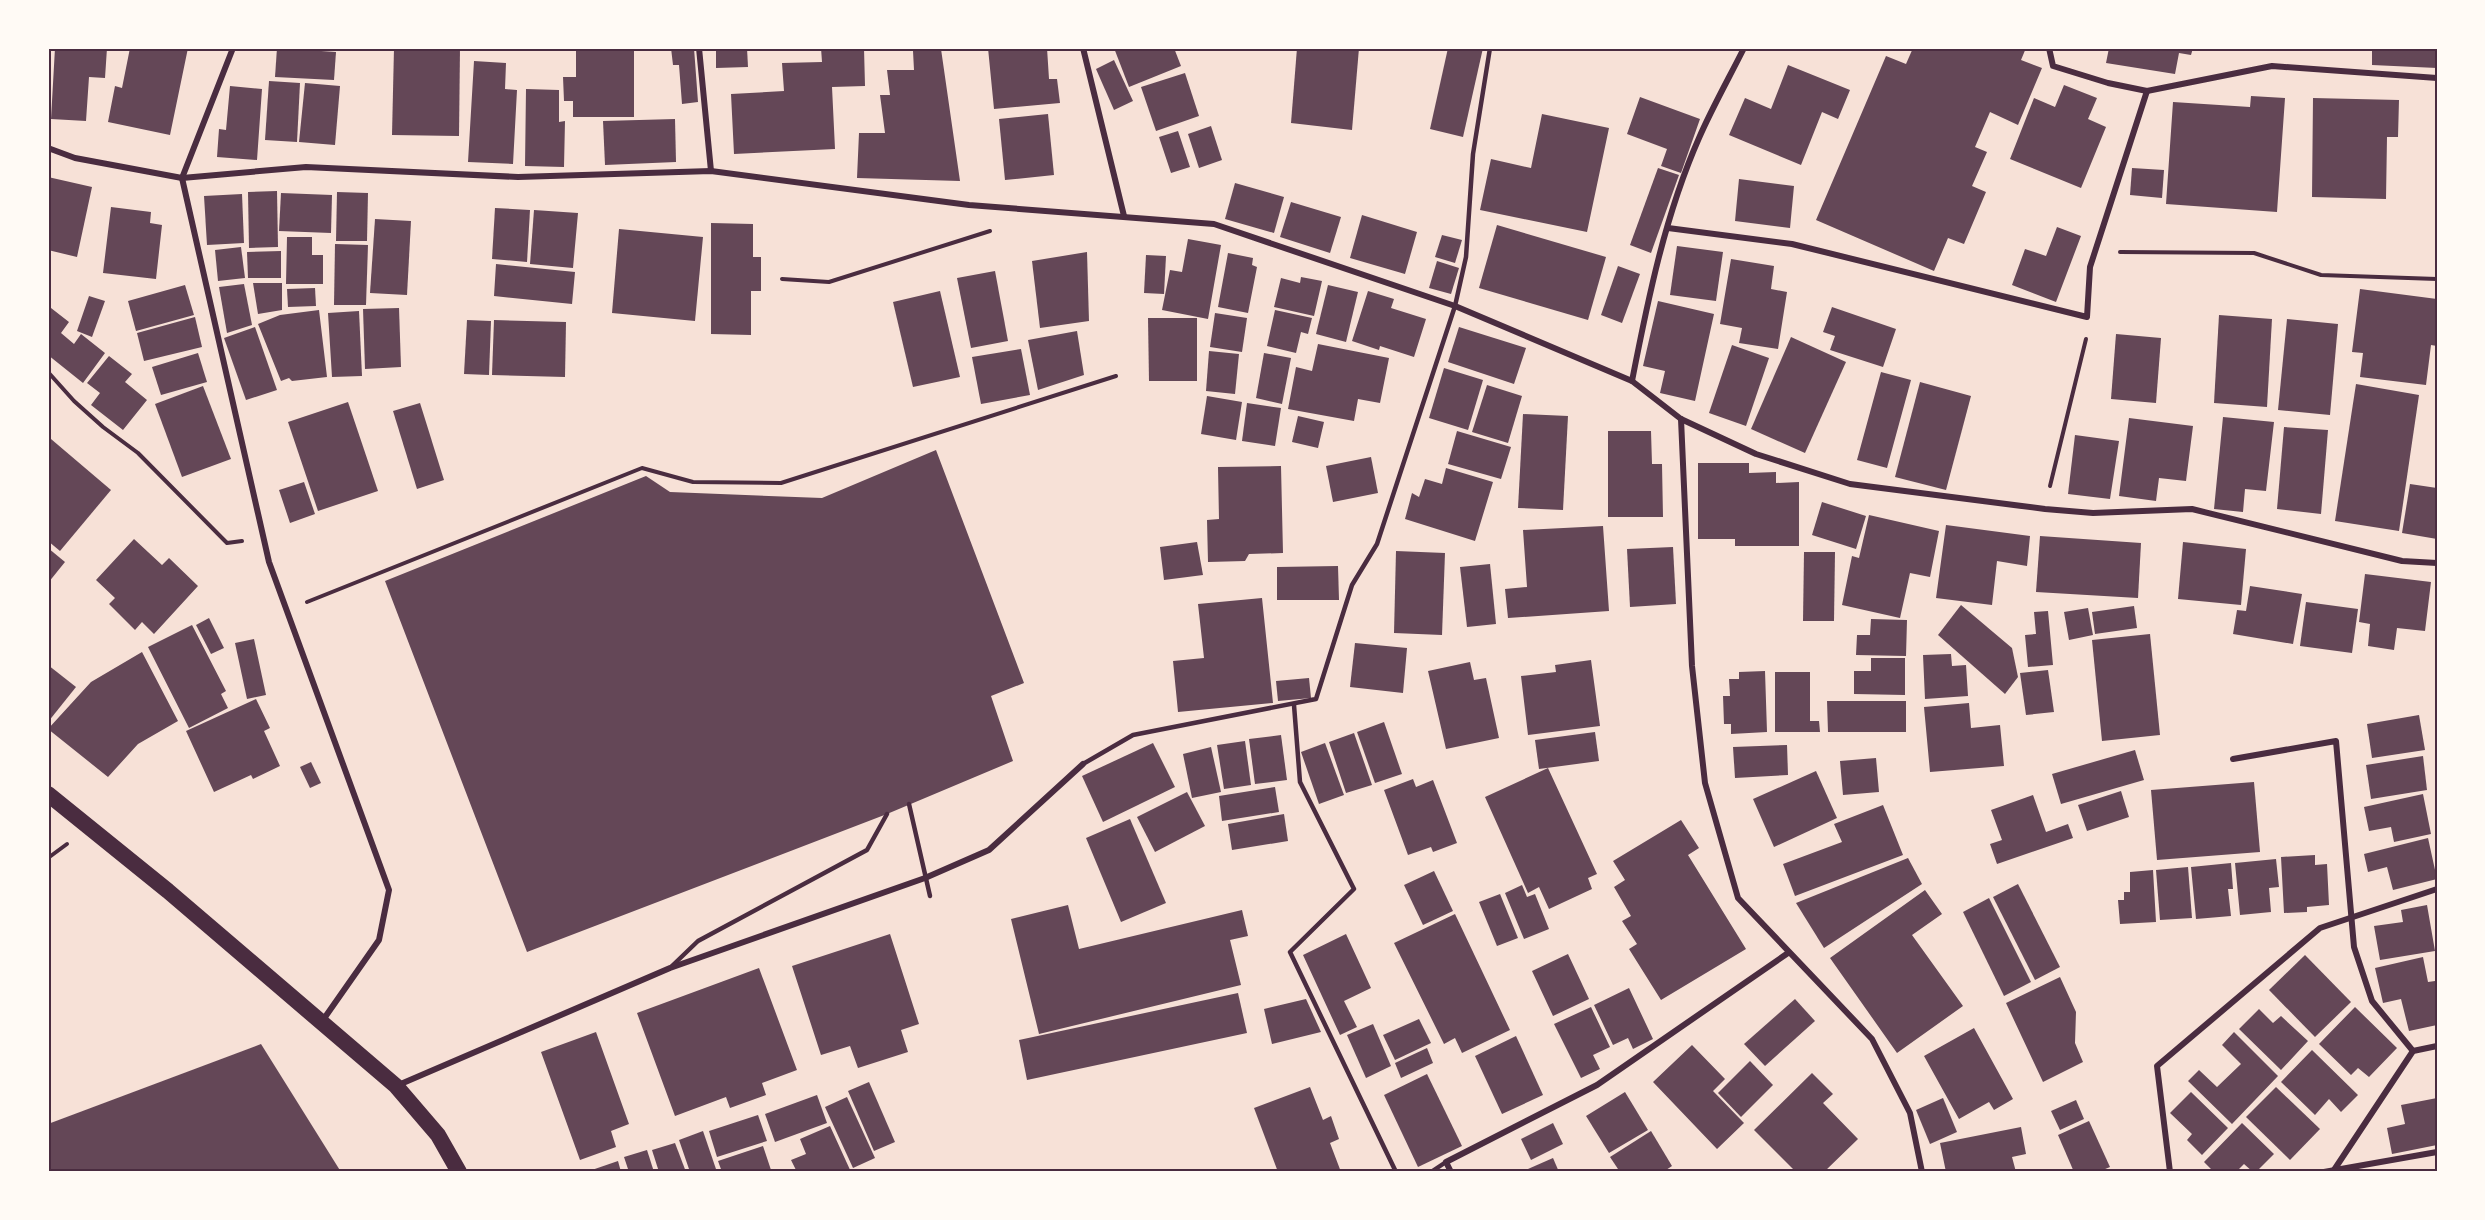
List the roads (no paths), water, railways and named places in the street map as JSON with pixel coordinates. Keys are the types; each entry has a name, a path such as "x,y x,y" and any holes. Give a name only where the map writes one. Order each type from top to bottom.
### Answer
{"highway":[{"path":"48,794 168,891 396,1086 438,1135 459,1172"}],"street":[{"path":"232,48 182,178 269,562 389,890 379,940 321,1022"},
{"path":"699,48 711,171"},
{"path":"1083,48 1124,216"},
{"path":"1632,381 1650,284 1668,228 1698,139 1744,48"},
{"path":"2049,48 2053,66 2108,83 2147,91 2272,66 2437,78"},
{"path":"1668,228 1792,244 2087,317 2090,267 2147,91"},
{"path":"48,148 75,158 182,178 306,167 518,177 711,171 969,205 1214,224 1455,306 1632,381 1681,419 1756,454 1850,484 2093,513 2192,509 2402,561 2437,563"},
{"path":"1681,419 1692,666 1705,783 1738,898 1872,1039 1910,1113 1922,1172"},
{"path":"2233,759 2336,741 2354,947 2372,1001 2413,1051"},
{"path":"396,1086 670,968 924,878 989,850 1083,764"},
{"path":"2170,1172 2157,1066 2320,928 2437,889"},
{"path":"1450,1172 1446,1162 1597,1085 1788,953"},
{"path":"2334,1170 2413,1051 2437,1046"},
{"path":"2324,1172 2437,1152"}],"lane":[{"path":"1083,764 1133,735 1316,699 1352,585 1377,544 1455,306 1466,257 1473,154 1490,48"},
{"path":"1294,705 1300,782 1354,889 1290,952 1396,1172"},
{"path":"909,804 924,878 930,896"},
{"path":"670,968 698,941 867,850 887,813"},
{"path":"1431,1172 1446,1162"}]}
